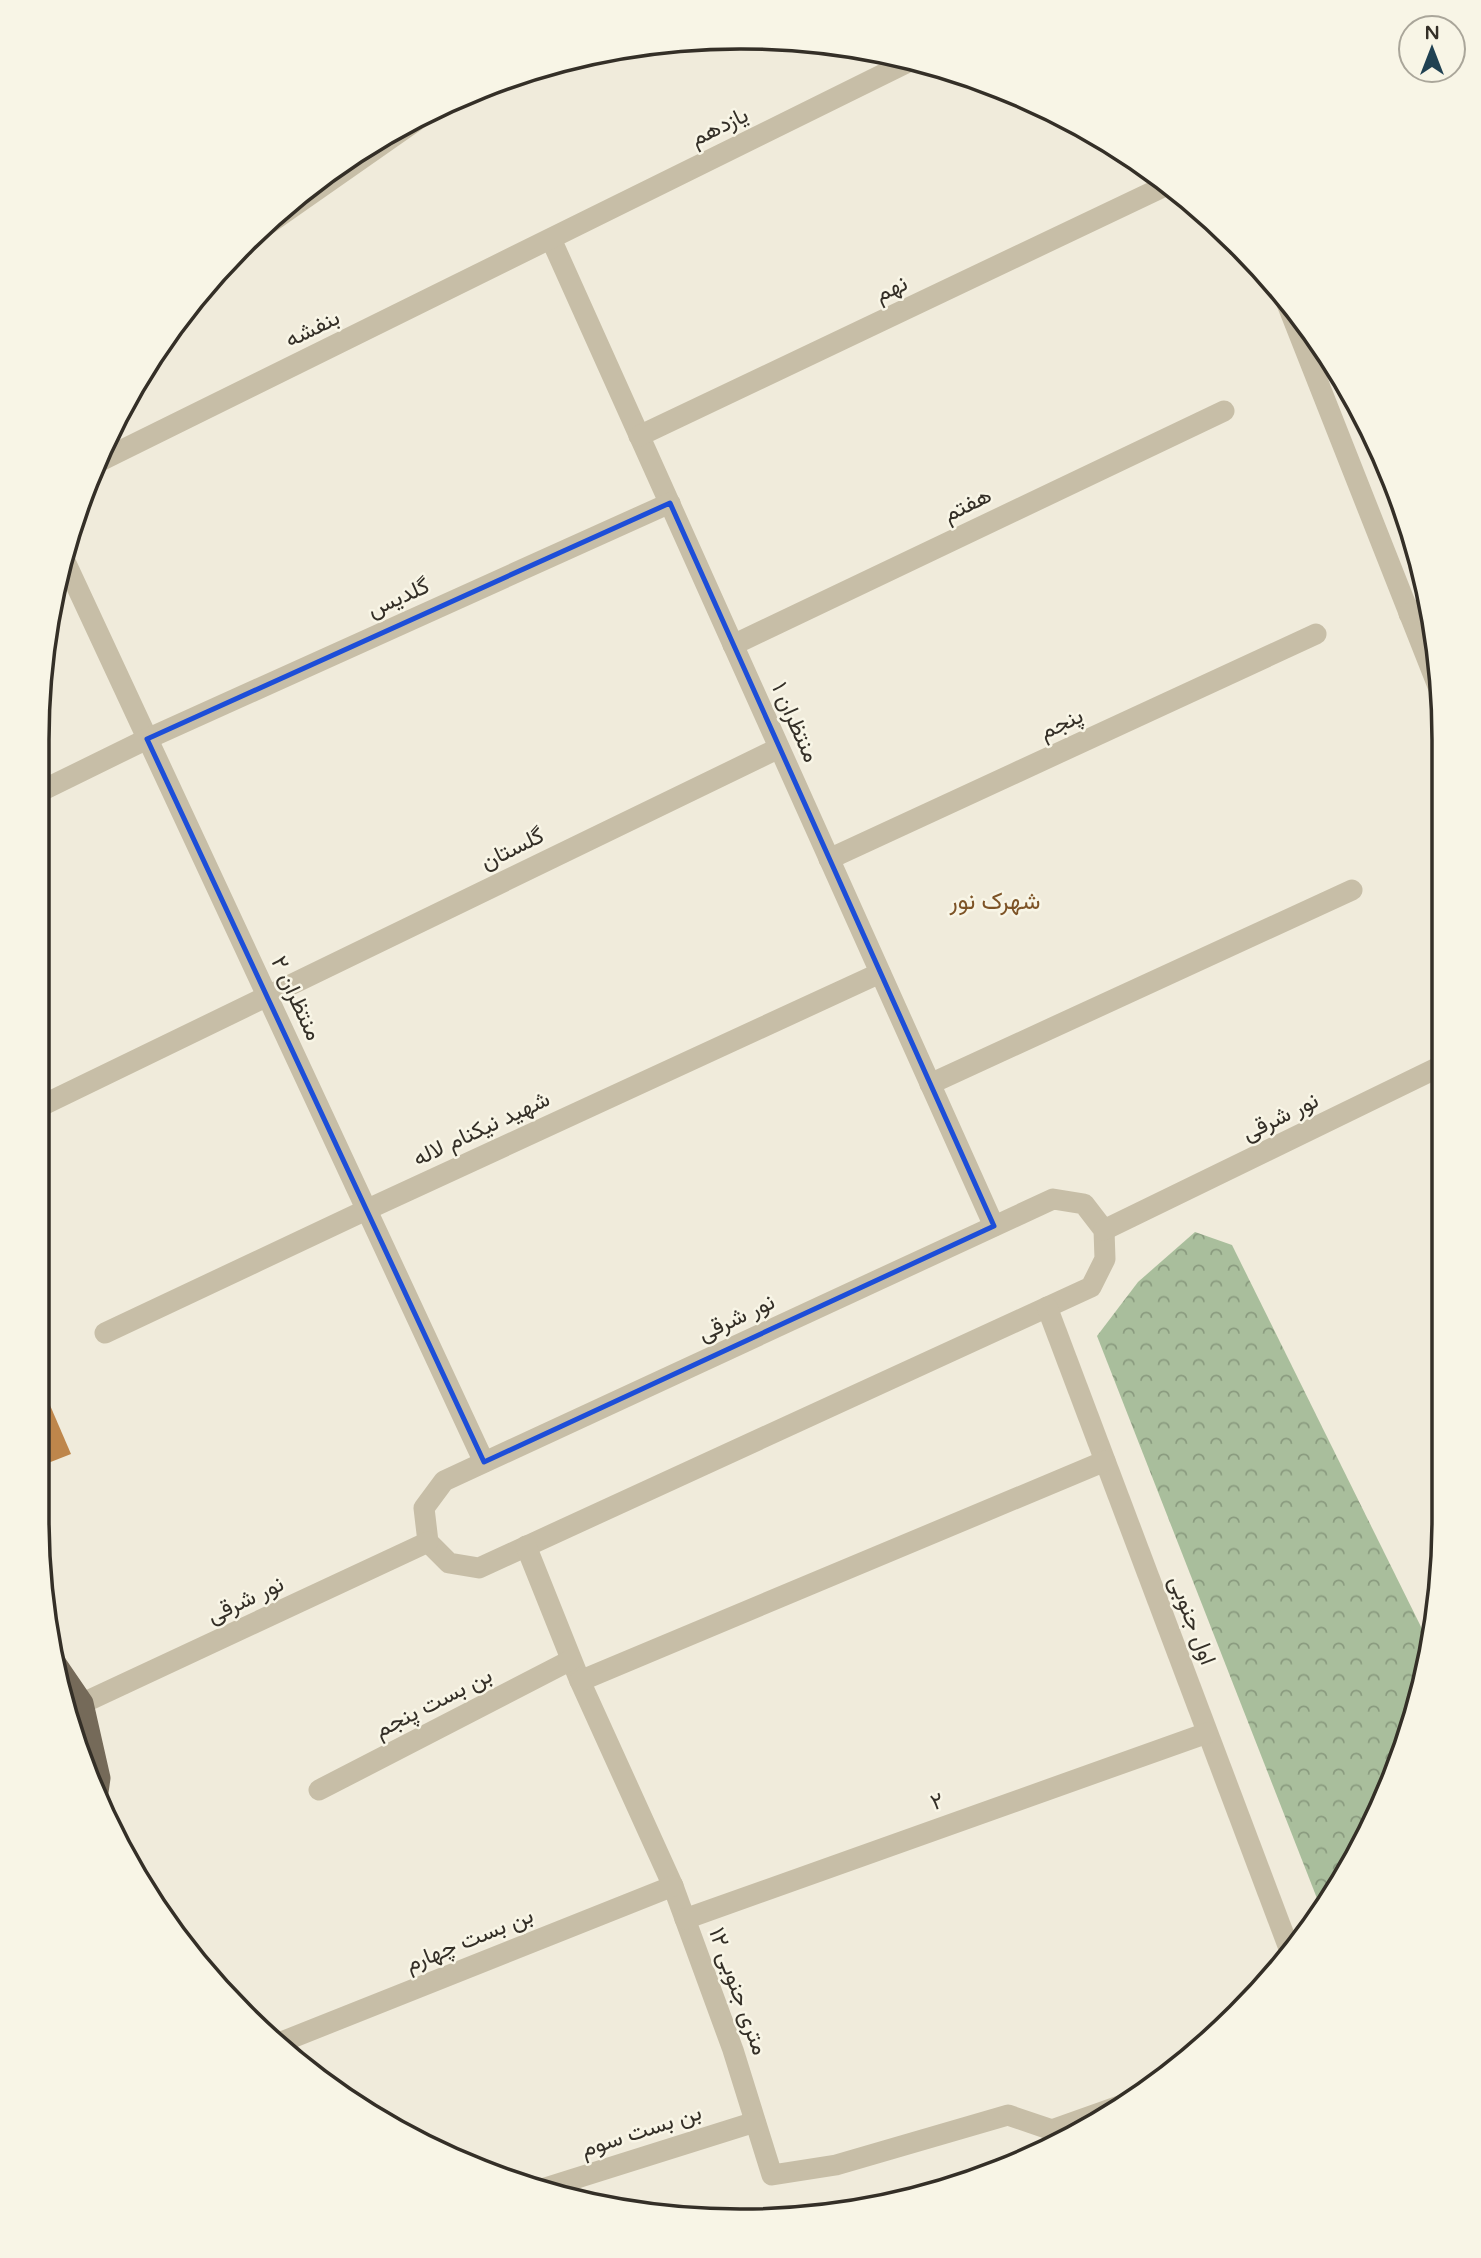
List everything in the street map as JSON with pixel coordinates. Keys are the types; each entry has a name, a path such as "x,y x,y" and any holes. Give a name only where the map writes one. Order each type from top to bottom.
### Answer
{"main road":[{"path":"70,1684 83,1703 99,1774"}],"street":[{"name":"یازدهم","path":"551,239 897,67"},
{"name":"نهم","path":"639,436 1158,190"},
{"name":"منتظران ۱","path":"551,239 994,1226"},
{"name":"بنفشه","path":"111,456 551,239"},
{"path":"1302,338 1418,610"},
{"name":"هفتم","path":"733,645 1224,411"},
{"name":"گلدیس","path":"49,787 147,739 670,503"},
{"name":"منتظران ۲","path":"70,573 484,1462"},
{"name":"پنجم","path":"829,859 1316,634"},
{"name":"گلستان","path":"49,1102 779,748"},
{"path":"930,1084 1352,890"},
{"name":"شهید نیکنام لاله","path":"105,1333 880,974"},
{"name":"نور شرقی","path":"83,1703 428,1542 424,1508 444,1481 484,1462 1053,1199 1084,1204 1104,1230 1432,1070"},
{"path":"428,1542 449,1563 479,1568 1091,1287 1105,1258 1104,1230"},
{"name":"اول جنوبی","path":"1047,1307 1286,1941"},
{"path":"580,1681 1105,1461"},
{"name":"۱۲ متری جنوبی","path":"526,1546 580,1681 673,1886 733,2050 772,2175 836,2165 1008,2115 1051,2135"},
{"name":"بن بست پنجم","path":"319,1790 571,1660"},
{"name":"۲","path":"685,1919 1207,1733"},
{"name":"بن بست چهارم","path":"289,2040 673,1886"},
{"name":"بن بست سوم","path":"558,2184 755,2122"}],"highlighted area":[{"path":"670,503 994,1226 484,1462 147,739"}],"green space":[{"path":"1195,1232 1232,1245 1423,1630 1408,1696 1379,1782 1361,1823 1317,1899 1097,1336 1138,1282"}],"building":[{"path":"49,1403 71,1454 49,1463"}],"district":[{"name":"شهرک نور","path":"995,901"}]}
